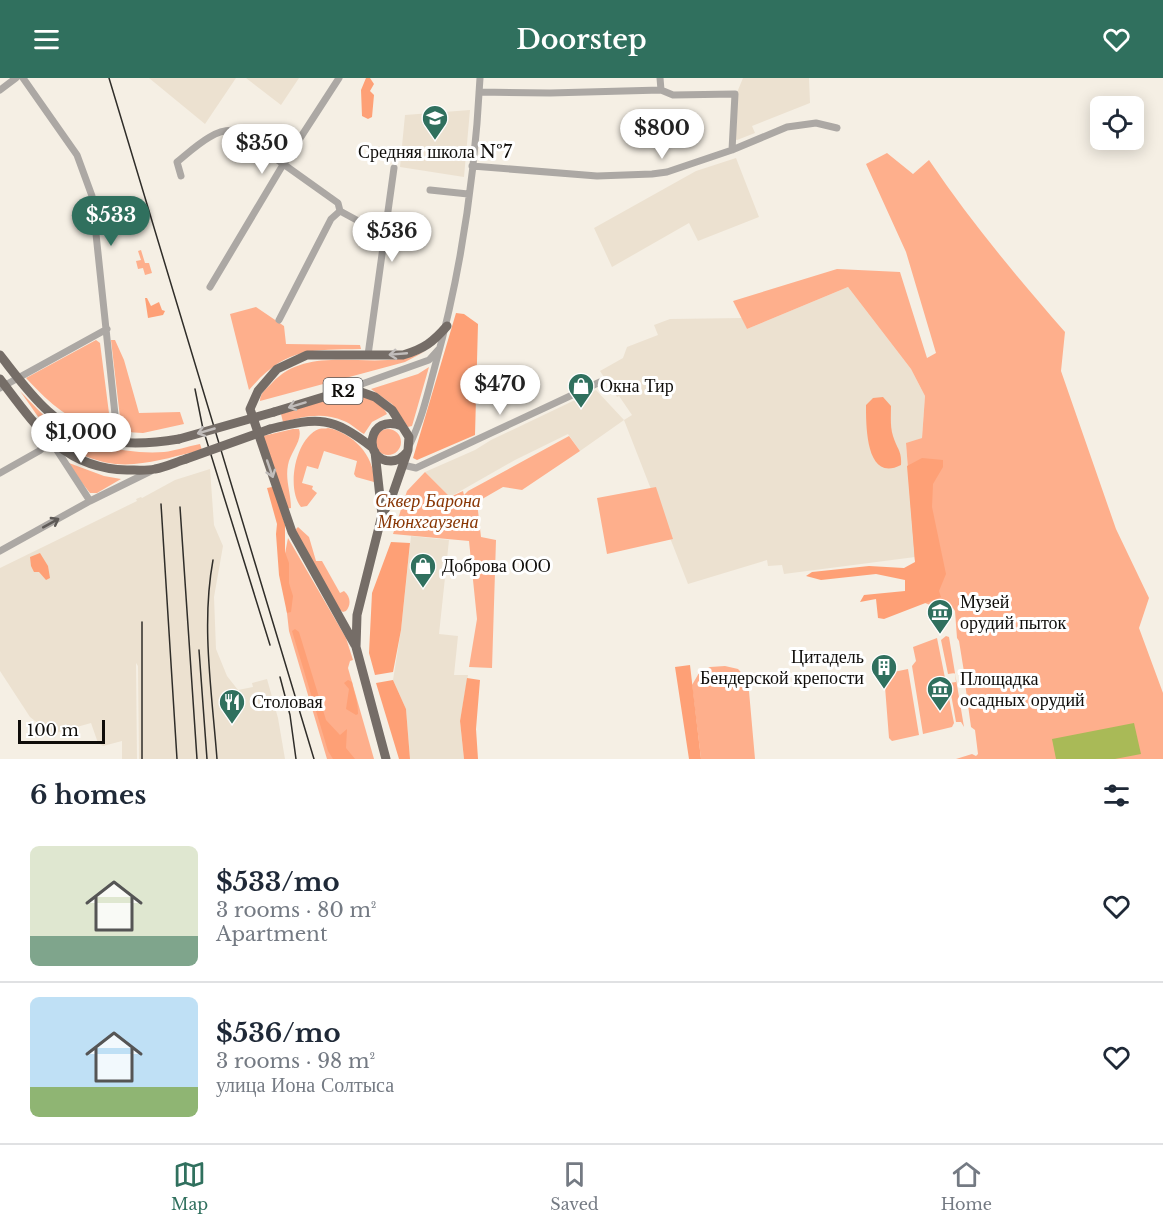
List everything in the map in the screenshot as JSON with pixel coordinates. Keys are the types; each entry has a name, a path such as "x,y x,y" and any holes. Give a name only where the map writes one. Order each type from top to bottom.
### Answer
{"main road":[{"path":"386,759 356,647 292,532 250,409 258,391 277,369 307,355 403,355 418,351 433,342 447,326"},
{"name":"R2","path":"0,355 49,412 69,426 93,437 118,443 138,444 179,439 343,391 361,392 375,397 392,410 407,431 409,447"},
{"name":"R2","path":"2,384 51,441 69,455 113,470 153,470 270,429 316,420 331,422 357,436 374,450"},
{"path":"382,515 372,441 374,433 386,423 402,426"},
{"path":"356,647 359,603 382,515 391,500 409,447"},
{"path":"374,450 386,460 392,461 404,456 409,447"}],"street":[{"path":"0,90 16,78"},
{"path":"23,78 77,155 87,180 95,212 118,443"},
{"path":"210,287 284,163 339,78"},
{"path":"409,447 418,426 447,326 457,277 472,166 480,78"},
{"path":"660,78 661,90"},
{"path":"479,92 661,90 673,95 735,94 732,150"},
{"path":"472,166 597,176 652,174 667,172 732,150 787,127 816,123 837,128"},
{"path":"181,176 177,162 216,133 224,130 237,131 338,203 340,211 384,235"},
{"path":"368,355 394,168"},
{"path":"430,189 468,194"},
{"path":"279,320 331,219 340,211"},
{"path":"2,384 18,378 107,329"},
{"path":"343,391 407,370 429,360 440,348"},
{"path":"403,465 416,468 600,382"},
{"path":"0,472 39,451 51,441 90,501"},
{"path":"0,551 90,501 153,470"}],"shaded area":[{"path":"149,78 236,78 205,124"},
{"path":"246,78 299,78 281,105"},
{"path":"366,78 370,78 374,84 370,91 374,95 372,117 368,119 362,116 361,90"},
{"path":"743,78 809,78 810,103 752,126 755,133 734,139 736,95"},
{"name":"Средняя школа №7","path":"470,110 464,177 400,167 405,115"},
{"path":"736,158 759,217 698,241 689,223 612,267 594,228 696,171"},
{"path":"848,287 911,369 925,396 922,438 906,444 915,557 784,574 782,565 768,566 767,560 688,584 624,420 632,415 600,371 623,358 627,347 658,335 654,325 670,319 742,318 747,329"},
{"path":"145,298 151,306 159,302 162,310 165,311 163,315 148,318"},
{"path":"456,313 464,314 478,324 475,435 417,460 413,458"},
{"path":"596,390 624,420 580,451 568,434 515,460 450,497 425,472"},
{"path":"883,397 891,406 892,432 901,460 901,465 889,468 881,466 875,460 868,438 866,405 873,398"},
{"path":"922,458 943,460 943,467 933,484 932,507 946,574 939,591 941,597 884,619 878,618 876,599 860,602 864,595 905,591 905,580 876,574 821,580 806,576 812,572 869,566 904,568 915,562 907,466"},
{"path":"210,469 214,525 223,546 214,597 216,649 227,676 238,690 253,687 252,683 267,679 278,718 285,759 139,759 138,666 136,663 137,759 122,759 122,741 103,746 98,743 91,723 52,734 30,717 0,671 0,568 175,480"},
{"path":"272,487 285,525 285,552 289,563 289,583 293,596 291,612 287,613 279,575 277,524 267,488"},
{"path":"411,536 449,540 439,634 458,636 454,675 468,675 460,721 464,759 410,759 406,709 393,680"},
{"path":"391,542 410,543 401,630 393,672 375,675 369,653 372,593"},
{"path":"40,553 48,566 50,578 46,580 39,572 34,572 31,566 30,557"},
{"path":"295,629 299,632 326,720 340,735 347,729 346,748 355,759 333,759 328,751 292,631"},
{"path":"690,665 701,759 689,759 675,667"},
{"path":"467,678 480,680 476,729 478,759 464,759 460,721"},
{"path":"348,680 352,682 357,701 358,714 356,715 346,709 349,689 344,683"},
{"path":"393,680 406,709 410,759 399,759 376,683"},
{"path":"1134,723 1141,754 1115,759 1056,759 1052,739"}],"green space":[{"path":"887,153 913,174 929,160 994,248 1065,332 1061,371 1116,529 1149,598 1139,628 1163,693 1163,759 956,759 978,754 975,730 971,727 965,683 972,682 972,677 965,678 953,608 944,611 918,600 906,443 922,438 925,396 911,369 848,287 747,329 733,301 837,269 900,272 927,358 936,353 906,252 866,164","holes":["1000,594 1009,599 1009,605 1003,610 996,608 993,604 995,597"]},
{"path":"141,250 145,263 149,263 152,273 145,275 143,268 138,269 136,261 141,260 138,251"},
{"path":"256,307 284,326 286,344 360,345 361,349 312,351 287,358 262,376 249,390 230,314"},
{"path":"96,340 100,343 110,421 108,432 105,433 61,411 26,378"},
{"path":"111,340 115,340 124,360 139,413 180,412 184,424 143,433 126,432 121,426"},
{"path":"426,351 405,362 260,401 262,393 272,383 288,370 306,363 326,360 407,358"},
{"path":"429,367 412,426 408,427 392,404 371,389 418,374"},
{"path":"20,391 53,423 91,442 136,452 173,451 200,444 202,450 134,464 112,464 91,458 80,454 54,435 40,420"},
{"path":"342,394 374,400 387,414 372,422 364,434 347,422 336,418 306,417 283,422 281,414"},
{"path":"328,428 346,435 361,447 371,463 374,482 356,477 354,474 357,461 324,451 318,469 307,466 302,483 313,486 312,489 317,493 307,506 301,507 296,499 294,488 295,465 299,453 311,434 319,429"},
{"path":"299,429 300,433 288,465 291,508 286,509 263,436"},
{"path":"388,429 397,433 401,442 397,451 388,455 379,451 375,442 379,433"},
{"name":"Сквер Барона Мюнхгаузена","path":"569,436 580,451 522,490 503,487 477,502 481,537 496,540 492,668 469,667 477,619 469,541 393,534 407,491 425,472 450,497 463,491 464,495"},
{"path":"69,463 104,476 121,479 97,493 90,493 68,465"},
{"path":"656,487 673,539 607,554 597,498"},
{"path":"298,527 309,537 316,561 322,561 340,593 344,591 348,596 349,606 346,611 340,610 295,530"},
{"path":"288,538 346,638 353,660 350,661 348,668 374,759 327,759 289,631 282,569"},
{"path":"946,636 949,637 955,673 948,674 941,640"},
{"path":"937,638 954,723 952,727 923,734 912,666 916,661 913,647"},
{"path":"725,666 738,669 748,680 755,759 701,759 692,685 699,673 710,667"},
{"path":"908,669 919,735 892,741 889,738 884,674"},
{"path":"955,673 964,727 961,722 956,722 949,683 956,682"}],"railway":[{"path":"109,78 314,759"},
{"path":"195,389 203,429 270,645"},
{"path":"161,504 177,759"},
{"path":"180,507 197,759"},
{"path":"213,560 208,634 217,759"},
{"path":"142,622 142,759"},
{"path":"199,650 207,759"},
{"path":"280,677 290,715 296,759"}],"place":[{"name":"Средняя школа №7","path":"435,141"},
{"name":"Окна Тир","path":"581,409"},
{"name":"Доброва ООО","path":"423,589"},
{"name":"Музей орудий пыток","path":"940,635"},
{"name":"Цитадель Бендерской крепости","path":"884,690"},
{"name":"Площадка осадных орудий","path":"940,712"},
{"name":"Столовая","path":"232,725"}]}
